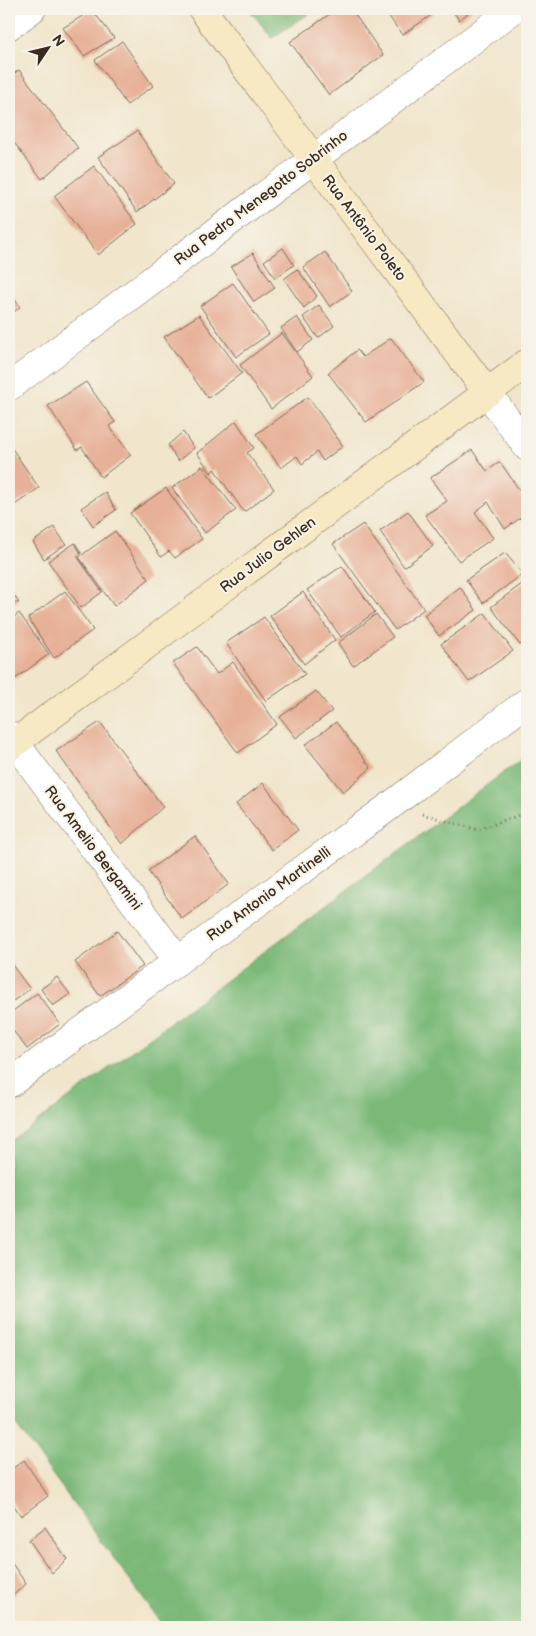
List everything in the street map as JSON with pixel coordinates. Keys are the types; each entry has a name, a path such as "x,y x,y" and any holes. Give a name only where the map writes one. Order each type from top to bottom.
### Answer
{"street":[{"path":"9,26 32,9"},
{"name":"Rua Antônio Poleto","path":"202,9 527,446"},
{"name":"Rua Pedro Menegotto Sobrinho","path":"9,388 514,9"},
{"name":"Rua Julio Gehlen","path":"11,742 527,363"},
{"name":"Rua Antonio Martinelli","path":"9,1084 390,806 527,702"},
{"name":"Rua Amelio Bergamini","path":"11,742 178,961"}],"path":[{"path":"390,806 478,830 527,812"}],"green space":[{"path":"249,9 313,9 310,13 272,38"},
{"path":"527,755 527,1627 164,1627 9,1415 9,1143"}],"building":[{"path":"337,9 351,9 383,55 329,95 290,42"},
{"path":"384,9 430,9 433,14 402,35"},
{"path":"451,9 473,9 459,20"},
{"path":"92,10 114,38 84,56 63,28"},
{"path":"122,41 153,86 127,105 95,60"},
{"path":"19,70 78,148 42,179 9,136 9,77"},
{"path":"137,131 174,184 137,212 98,157"},
{"path":"94,166 137,224 98,255 54,196"},
{"path":"283,248 294,265 275,278 264,261"},
{"path":"325,252 352,291 330,307 303,267"},
{"path":"253,253 275,288 254,302 231,267"},
{"path":"297,269 317,296 304,308 284,279"},
{"path":"233,283 269,334 236,357 200,306"},
{"path":"9,291 20,307 9,316"},
{"path":"319,305 334,326 318,338 303,317"},
{"path":"199,315 242,373 208,398 164,337"},
{"path":"297,317 313,340 297,352 281,328"},
{"path":"282,333 313,376 271,409 240,365"},
{"path":"391,338 424,382 366,422 328,373 357,350 363,357"},
{"path":"86,382 115,422 109,426 131,455 101,477 82,447 77,450 48,406"},
{"path":"308,397 343,446 323,461 317,452 302,464 297,456 281,468 256,434"},
{"path":"236,421 254,448 247,453 274,489 244,512 214,469 211,473 197,453"},
{"path":"183,432 194,448 178,461 168,445"},
{"path":"11,447 39,488 9,509 9,449"},
{"path":"472,450 487,471 500,462 527,501 527,513 505,529 488,502 475,512 493,538 459,561 425,515 447,501 430,478"},
{"path":"202,466 236,510 205,533 172,488"},
{"path":"166,488 202,539 175,558 169,551 161,557 130,513"},
{"path":"105,492 116,510 93,526 81,508"},
{"path":"408,511 433,546 404,567 380,531"},
{"path":"363,524 424,609 395,630 333,544"},
{"path":"54,527 66,544 44,559 33,542"},
{"path":"115,531 149,579 114,606 79,557"},
{"path":"75,543 81,553 77,556 102,592 81,608 48,561"},
{"path":"505,553 523,574 483,603 466,580"},
{"path":"342,566 375,612 341,637 307,590"},
{"path":"523,583 527,589 527,641 520,645 491,607"},
{"path":"9,587 19,603 9,603"},
{"path":"460,587 476,610 439,636 424,615"},
{"path":"65,591 93,630 54,658 28,618"},
{"path":"303,592 335,640 304,664 270,616"},
{"path":"19,613 49,654 15,679 9,670 9,621"},
{"path":"485,613 513,651 469,682 441,644"},
{"path":"376,614 393,637 353,666 338,643"},
{"path":"264,617 305,674 266,701 226,643"},
{"path":"197,647 217,674 233,662 277,724 238,753 173,663"},
{"path":"316,691 332,711 296,738 280,717"},
{"path":"100,722 163,807 122,844 56,751"},
{"path":"336,722 371,768 343,792 305,745"},
{"path":"263,783 298,830 272,850 236,804"},
{"path":"195,836 229,884 182,919 148,871"},
{"path":"117,931 143,966 100,996 75,962"},
{"path":"9,961 30,989 9,1004"},
{"path":"57,977 70,994 53,1006 41,989"},
{"path":"37,993 60,1024 27,1049 9,1025 9,1014"},
{"path":"24,1460 48,1496 21,1516 9,1498 9,1471"},
{"path":"45,1527 67,1559 52,1573 29,1540"},
{"path":"9,1559 26,1584 9,1599"}]}
